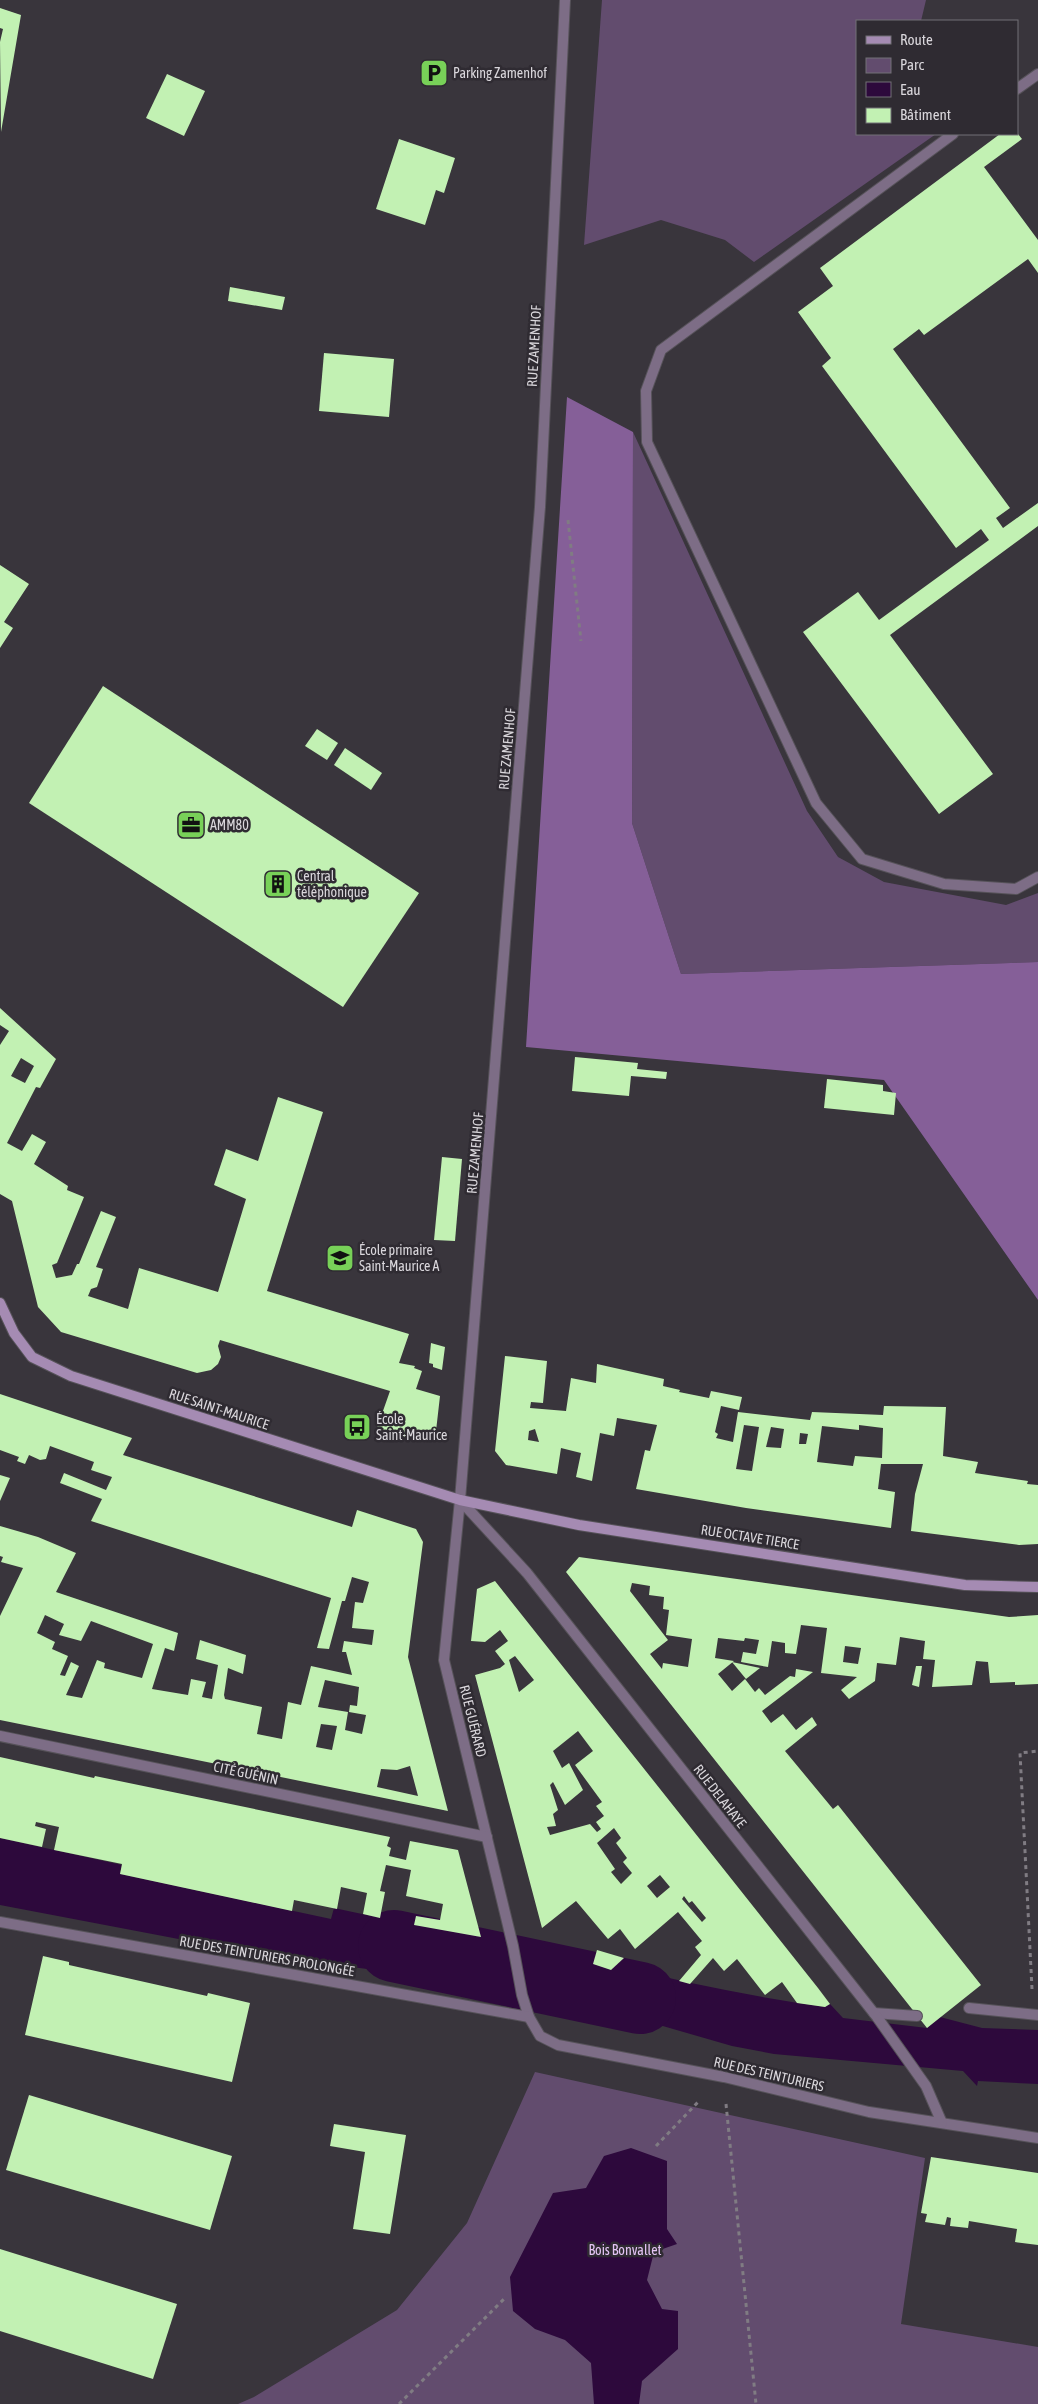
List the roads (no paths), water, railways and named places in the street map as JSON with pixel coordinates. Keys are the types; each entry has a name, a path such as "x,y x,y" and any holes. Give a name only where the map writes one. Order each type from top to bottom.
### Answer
{"street":[{"name":"RUE ZAMENHOF","path":"460,1500 540,507 565,0"},
{"path":"1018,88 1038,74"},
{"path":"952,135 661,350 646,391 648,442 816,803 862,859 944,884 1016,889 1038,877"},
{"name":"RUE SAINT-MAURICE","path":"0,1303 14,1333 32,1357 71,1376 460,1500"},
{"name":"RUE OCTAVE TIERCE","path":"460,1500 600,1529 966,1585 1038,1587"},
{"name":"RUE GUÉRARD","path":"460,1500 444,1660 513,1946 522,1995"},
{"name":"RUE DELAHAYE","path":"460,1500 527,1572 875,2015 926,2086 942,2122"},
{"name":"CITÉ GUÉNIN","path":"0,1736 487,1836"},
{"name":"RUE DES TEINTURIERS PROLONGÉE","path":"0,1922 529,2017"},
{"name":"RUE DES TEINTURIERS","path":"522,1995 529,2017 540,2036 558,2045 724,2077 869,2112 1038,2138"},
{"path":"968,2008 1036,2014"},
{"path":"875,2015 917,2016"}],"water":[{"path":"0,1838 122,1865 120,1874 331,1919 334,1908 437,1930 491,1939 496,1985 279,1958 0,1905"},
{"path":"543,1948 611,1970 616,1965 694,1984 746,1994 825,2007 830,2004 843,2018 927,2028 940,2017 982,2028 1038,2030 1038,2084 978,2081 977,2086 963,2071 774,2054 732,2046 545,1992 538,1949"},
{"path":"631,2148 667,2161 667,2229 677,2244 654,2252 647,2280 662,2309 678,2311 678,2349 642,2381 639,2404 594,2404 591,2363 565,2340 535,2329 513,2311 510,2277 553,2193 586,2188 604,2156"}],"waterway":[{"path":"394,1946 640,1998"}],"place":[{"name":"Parking Zamenhof","path":"434,73"},
{"name":"AMM80","path":"191,825"},
{"name":"Central téléphonique","path":"278,884"},
{"name":"École primaire Saint-Maurice A","path":"340,1258"},
{"name":"École Saint-Maurice","path":"357,1427"}],"park label":[{"name":"Bois Bonvallet","path":"625,2250"}]}
